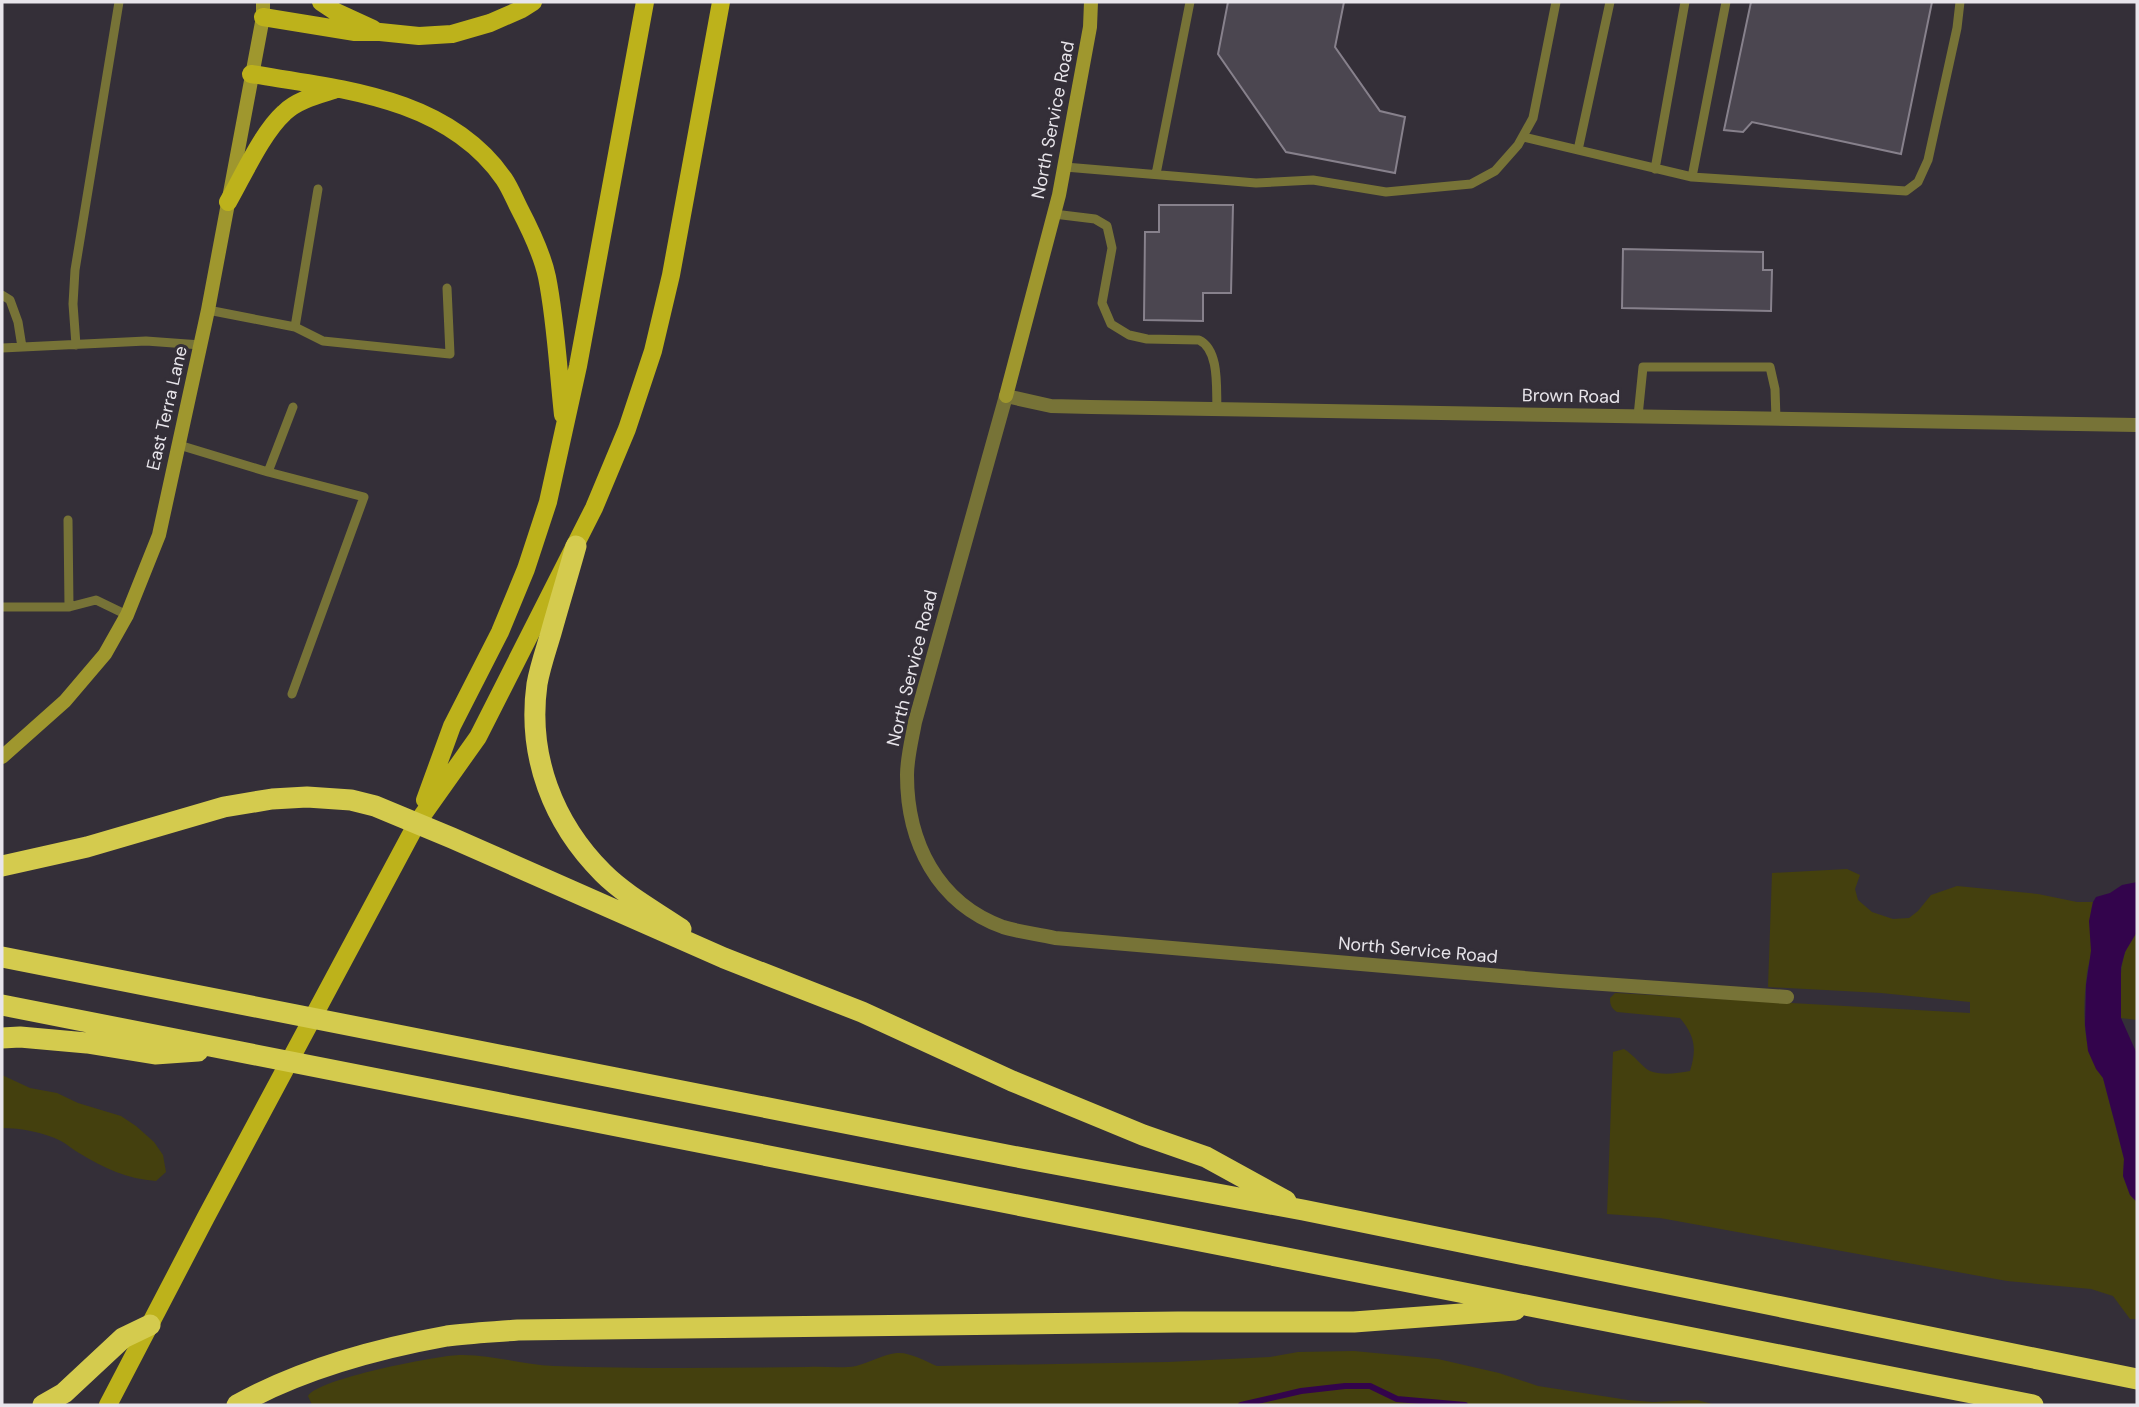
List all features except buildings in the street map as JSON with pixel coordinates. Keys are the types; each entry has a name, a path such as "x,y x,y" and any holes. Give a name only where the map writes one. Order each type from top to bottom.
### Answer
{"highway":[{"path":"576,546 537,683 537,741 550,794 565,827 605,875 724,958"},
{"path":"2,866 86,847 225,807 272,799 307,797 351,800 375,806 724,958 862,1012 1012,1081 1131,1130 1206,1157 1303,1210"},
{"path":"2,957 1012,1156 1303,1210 2137,1379"},
{"path":"2,1005 2033,1405"},
{"path":"2,1038 86,1043 155,1054 228,1049"},
{"path":"237,1405 307,1373 379,1350 450,1336 517,1330 1354,1322 1541,1308"},
{"path":"43,1405 64,1393 122,1338 150,1325"}],"main road":[{"path":"321,2 336,12 380,32"},
{"path":"265,7 355,32 419,36 452,34 491,23 533,2"},
{"path":"417,823 452,726 500,632 526,569 548,502 565,434 645,2"},
{"path":"108,1405 417,823 478,737 594,508 627,429 653,351 671,275 721,2"},
{"path":"705,88 730,2"},
{"path":"251,74 340,89 397,103 446,125 479,151 504,179 529,227 546,274 565,434"},
{"path":"228,202 265,138 284,112 310,98 340,89"}],"street":[{"name":"North Service Road","path":"1091,2 1090,27 1054,214 915,722 906,773 912,828 932,873 962,906 1003,926 1055,938 1546,980 1787,997"},
{"name":"North Service Road","path":"1090,27 1100,2"},
{"name":"East Terra Lane","path":"2,757 65,701 105,654 127,615 159,535 201,345 265,7"},
{"name":"Brown Road","path":"1006,396 1051,406 2137,425"}],"lane":[{"path":"76,345 73,304 75,270 119,2"},
{"path":"1156,174 1190,2"},
{"path":"1065,167 1256,183 1313,180 1386,192 1471,184 1495,170 1518,145 1533,118 1556,2"},
{"path":"1578,150 1609,2"},
{"path":"1655,169 1685,2"},
{"path":"1692,177 1726,2"},
{"path":"1523,137 1692,177 1906,191 1918,182 1928,160 1957,28 1960,2"},
{"path":"295,327 318,189"},
{"path":"1054,214 1095,219 1107,226 1112,248 1102,303 1111,324 1129,335 1147,339 1199,341 1206,344 1211,350 1214,367 1217,409"},
{"path":"208,310 295,327 323,341 450,354 447,288"},
{"path":"2,295 10,300 18,322 22,347"},
{"path":"2,348 146,341 201,345"},
{"path":"1638,416 1643,368 1770,366 1776,419"},
{"path":"268,472 293,407"},
{"path":"179,445 364,497 292,694"},
{"path":"68,520 69,607"},
{"path":"2,607 69,607 96,600 127,615"}],"shaded area":[{"path":"1847,869 1860,875 1855,889 1858,900 1872,912 1893,919 1909,918 1931,895 1957,886 2093,902 2085,1027 2090,1054 2103,1078 2124,1159 2123,1176 2130,1195 2137,1202 2137,1319 2130,1319 2113,1296 2091,1289 2007,1281 1660,1218 1607,1214 1613,1052 1624,1049 1650,1071 1670,1074 1690,1071 1694,1056 1692,1037 1680,1018 1617,1012 1610,1002 1615,993 1970,1013 1970,1002 1881,993 1768,987 1772,873"},
{"path":"2137,882 2137,932 2125,952 2121,967 2121,1018 2137,1054 2137,1202 2130,1195 2123,1176 2124,1159 2118,1135 2103,1078 2088,1051 2085,1025 2086,985 2091,951 2089,921 2093,902 2096,897 2110,893 2122,885"},
{"path":"2137,932 2137,1020 2121,1018 2121,984 2126,951"},
{"path":"2,1075 30,1088 57,1093 78,1103 121,1116 154,1142 163,1155 166,1172 156,1181 135,1178 116,1172 54,1138 32,1131 2,1128"},
{"path":"1354,1351 1438,1359 1499,1373 1538,1386 1628,1400 1697,1400 1716,1405 312,1405 308,1396 316,1389 353,1376 427,1359 459,1355 554,1366 649,1368 856,1366 897,1353 912,1355 937,1366 1168,1362 1270,1357 1298,1352"}],"waterway":[{"path":"1241,1405 1301,1391 1345,1386 1370,1386 1397,1399 1465,1405"}]}
